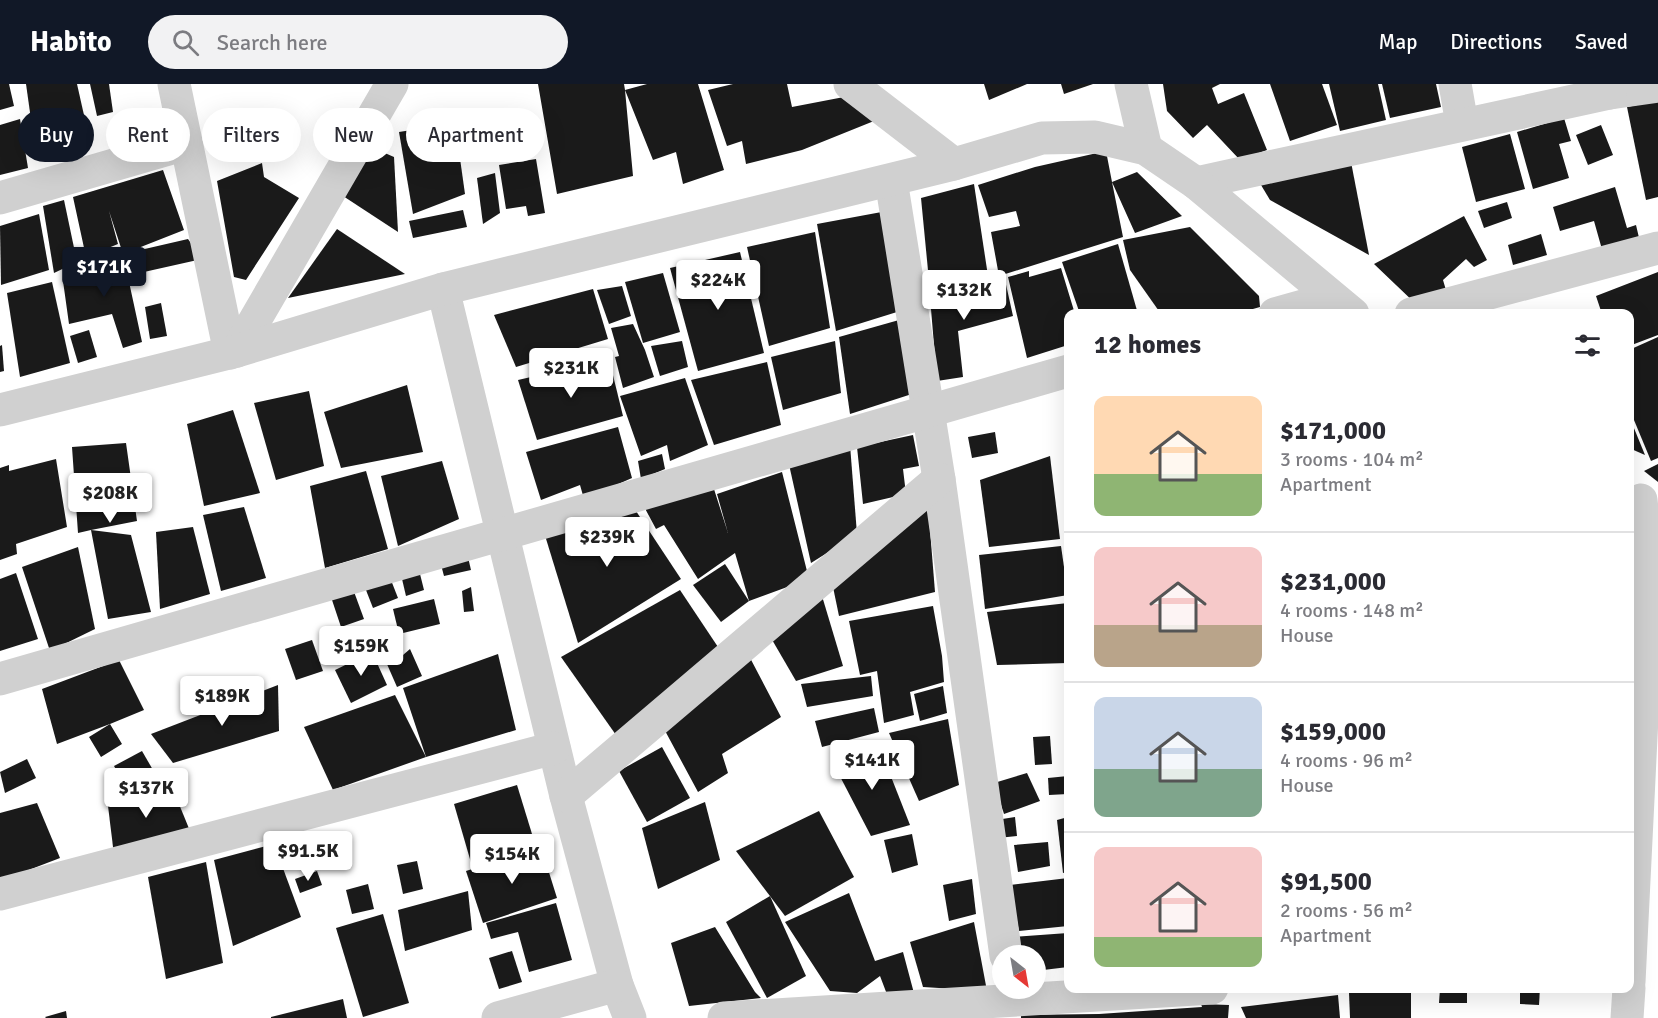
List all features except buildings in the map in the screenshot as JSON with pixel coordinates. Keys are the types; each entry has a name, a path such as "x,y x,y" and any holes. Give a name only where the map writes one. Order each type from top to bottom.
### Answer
{"street":[{"path":"174,84 179,108"},
{"path":"233,352 392,84"},
{"path":"850,84 954,164"},
{"path":"1131,84 1146,149"},
{"path":"1455,84 1462,124"},
{"path":"1196,183 1462,124 1610,88 1658,86"},
{"path":"0,410 233,352 443,289 891,180 1042,138 1095,137 1146,149 1196,183 1343,306"},
{"path":"0,198 124,162"},
{"path":"190,162 233,352"},
{"path":"891,180 929,410 1004,945"},
{"path":"1430,309 1658,248"},
{"path":"443,289 566,796 617,985 630,1018"},
{"path":"1318,309 1343,306"},
{"path":"0,679 1064,372"},
{"path":"566,796 939,479"},
{"path":"1637,962 1645,578 1643,499"},
{"path":"0,894 554,748"},
{"path":"498,1018 617,985"},
{"path":"724,1018 1013,1003 1146,993"},
{"path":"1627,1018 1629,993"}]}
